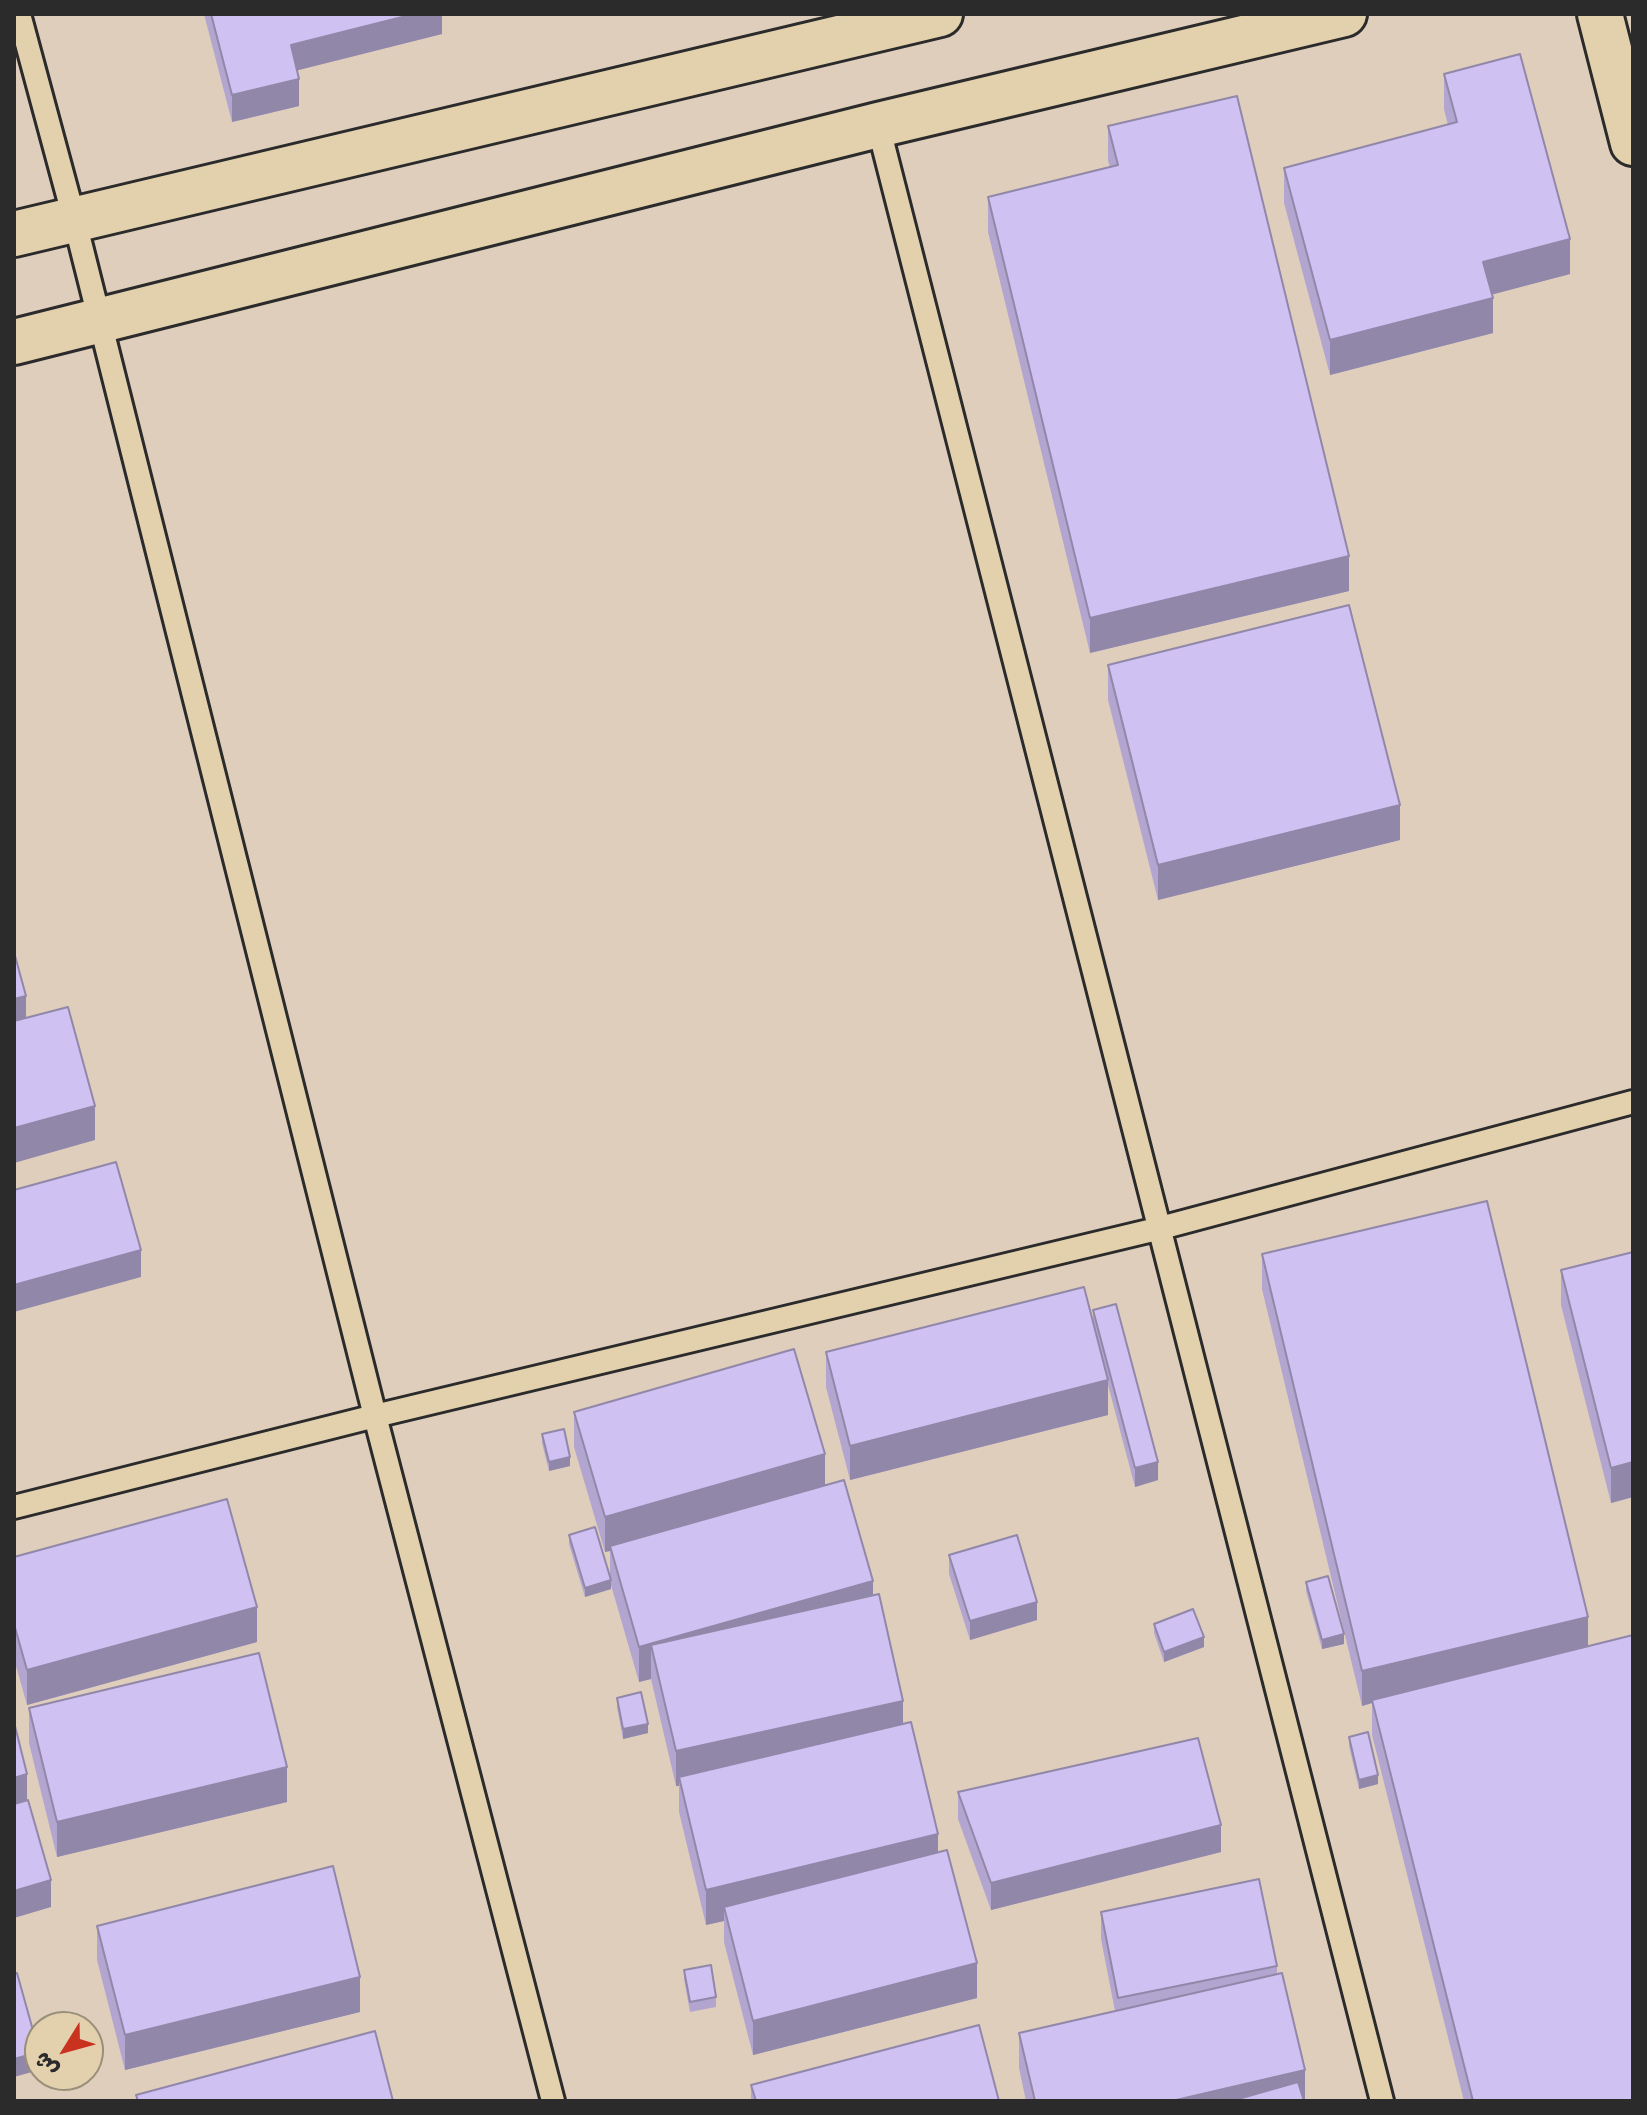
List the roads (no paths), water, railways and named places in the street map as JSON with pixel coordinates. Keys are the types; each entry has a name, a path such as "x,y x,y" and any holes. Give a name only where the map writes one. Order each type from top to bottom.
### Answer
{"street":[{"path":"14,234 846,26 940,14"},
{"path":"14,342 878,125 1344,14"},
{"path":"1600,14 1633,143"}],"lane":[{"path":"19,14 74,218 375,1416 553,2101"},
{"path":"878,125 1157,1229 1382,2101"},
{"path":"14,1507 375,1416 1157,1229 1633,1102"}]}
